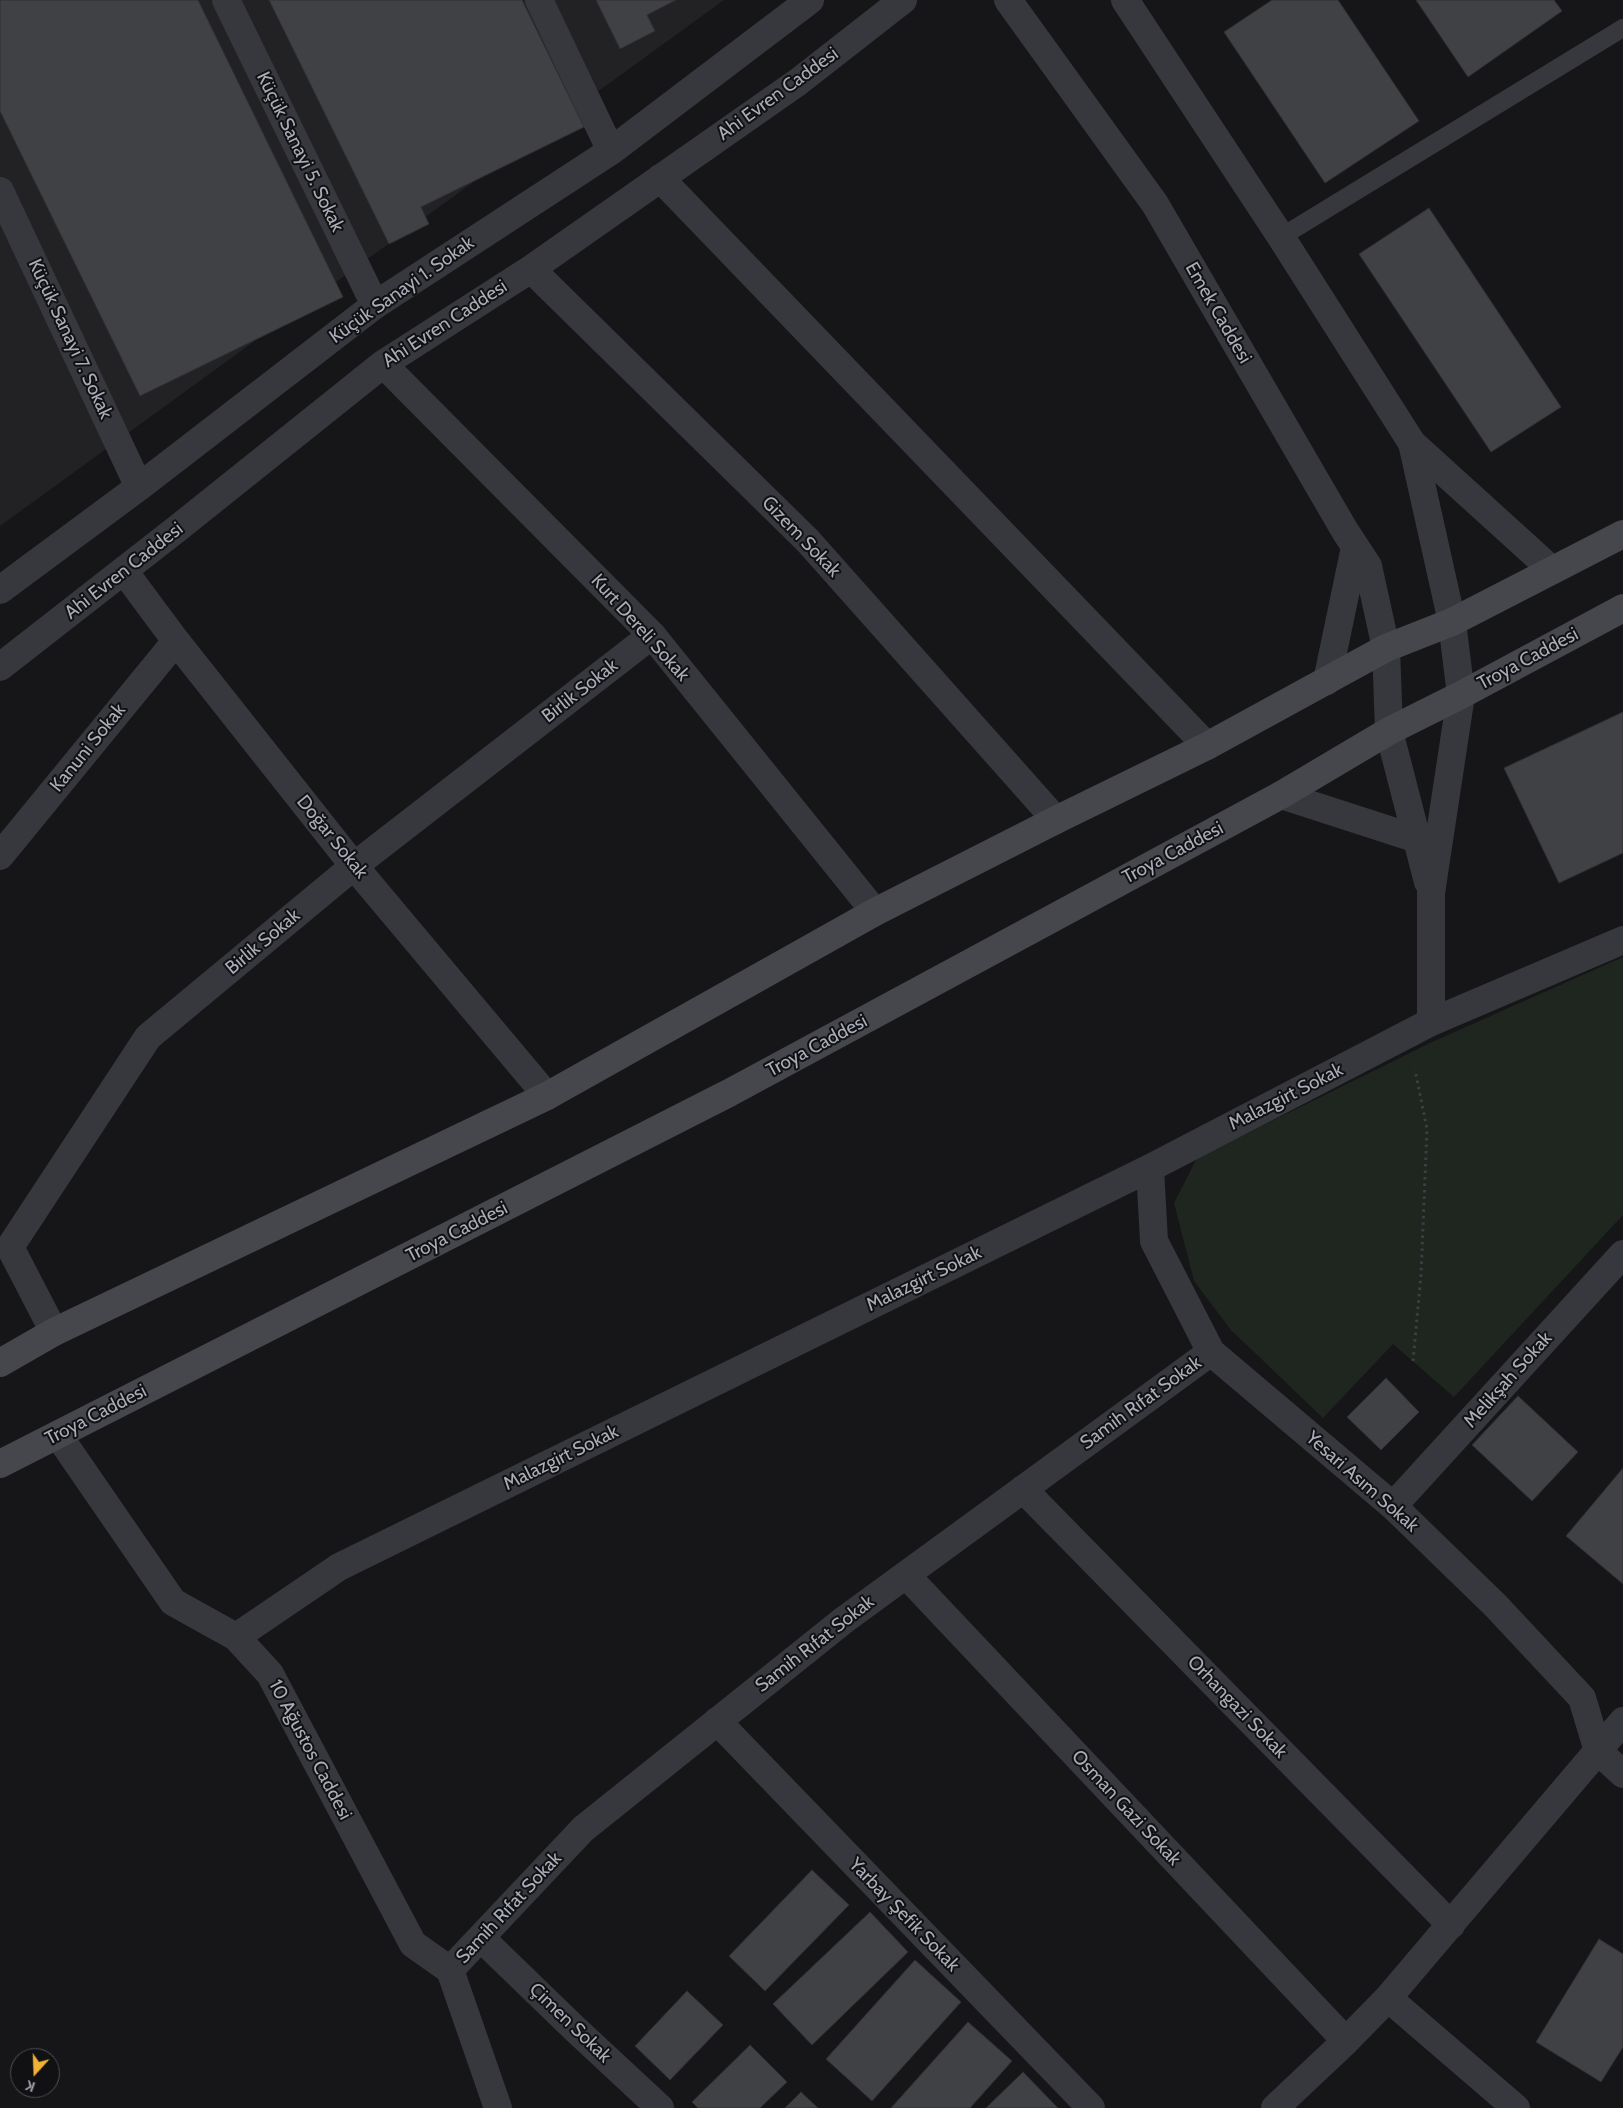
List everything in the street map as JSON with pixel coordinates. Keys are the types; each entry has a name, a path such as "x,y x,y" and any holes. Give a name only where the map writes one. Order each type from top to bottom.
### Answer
{"main road":[{"path":"0,1363 54,1332 547,1096 875,912 1207,746 1386,648 1452,622 1623,534"},
{"name":"Troya Caddesi","path":"0,1464 730,1093 1281,795 1389,731 1461,695 1623,608"}],"street":[{"name":"Küçük Sanayi 5. Sokak","path":"226,0 375,305"},
{"path":"539,0 611,150"},
{"name":"Küçük Sanayi 1. Sokak","path":"0,590 139,487 375,305 611,150 810,0"},
{"name":"Ahi Evren Caddesi","path":"0,667 124,571 383,364 531,268 798,82 903,0"},
{"name":"Emek Caddesi","path":"1008,0 1155,204 1368,566 1386,648 1389,731 1431,893"},
{"path":"1125,0 1281,237 1412,443 1552,570"},
{"path":"660,178 1207,746"},
{"name":"Küçük Sanayi 7. Sokak","path":"0,191 139,487"},
{"name":"Gizem Sokak","path":"531,268 808,541 1056,820"},
{"name":"Kurt Dereli Sokak","path":"383,364 652,635 875,912"},
{"path":"1412,443 1452,622 1461,695 1431,893 1431,1022"},
{"path":"1327,681 1355,546"},
{"name":"Doğar Sokak","path":"124,571 176,641 354,866 547,1096"},
{"name":"Birlik Sokak","path":"54,1332 10,1247 148,1037 354,866 652,635"},
{"name":"Kanuni Sokak","path":"0,856 176,641"},
{"path":"1281,795 1418,839"},
{"name":"Malazgirt Sokak","path":"236,1637 339,1568 1150,1168 1431,1022 1623,940"},
{"name":"Yesari Asım Sokak","path":"1150,1168 1154,1241 1211,1352 1393,1506 1496,1606 1582,1698 1598,1751"},
{"name":"Melikşah Sokak","path":"1393,1506 1623,1254"},
{"name":"Samih Rıfat Sokak","path":"450,1970 583,1829 844,1620 1211,1352"},
{"name":"10 Ağustos Caddesi","path":"58,1435 173,1602 236,1637 270,1674 413,1944 450,1970"},
{"name":"Orhangazi Sokak","path":"1023,1489 1451,1925"},
{"name":"Osman Gazi Sokak","path":"906,1575 1346,2041"},
{"name":"Yarbay Şefik Sokak","path":"717,1721 1091,2108"},
{"path":"1275,2108 1346,2041 1388,1998 1623,1721"},
{"path":"1598,1751 1623,1774"},
{"name":"Çimen Sokak","path":"481,1938 660,2108"},
{"path":"450,1970 498,2108"},
{"path":"1388,1998 1516,2108"}],"lane":[{"path":"1281,237 1623,28"}],"path":[{"path":"1402,1037 1411,1052 1427,1129 1421,1275 1413,1361"}],"shaded area":[{"path":"0,0 724,0 0,526"},
{"path":"1623,957 1623,1215 1454,1397 1393,1344 1323,1418 1231,1330 1194,1281 1174,1203 1197,1158 1430,1043"}],"building":[{"path":"0,0 198,0 343,297 140,396 0,111"},
{"path":"269,0 522,0 584,127 421,207 429,224 389,244"},
{"path":"596,0 676,0 647,15 655,31 620,49"},
{"path":"1272,0 1338,0 1419,121 1325,183 1224,32"},
{"path":"1416,0 1554,0 1562,11 1468,77"},
{"path":"1429,208 1561,407 1491,452 1359,254"},
{"path":"1623,712 1623,853 1559,883 1504,768"},
{"path":"1386,1378 1419,1412 1381,1450 1347,1417"},
{"path":"1518,1396 1578,1452 1532,1501 1472,1445"},
{"path":"1623,1468 1623,1584 1566,1536"},
{"path":"812,1870 849,1905 765,1991 729,1956"},
{"path":"870,1912 908,1952 812,2045 773,2004"},
{"path":"1599,1939 1623,1954 1623,2047 1601,2082 1536,2042"},
{"path":"915,1960 961,2002 872,2101 826,2059"},
{"path":"687,1991 723,2025 670,2080 635,2046"},
{"path":"968,2022 1012,2061 970,2108 891,2108"},
{"path":"750,2045 787,2082 760,2108 698,2108 692,2102"},
{"path":"1023,2072 1058,2108 986,2108"},
{"path":"801,2092 818,2108 785,2108"}]}
